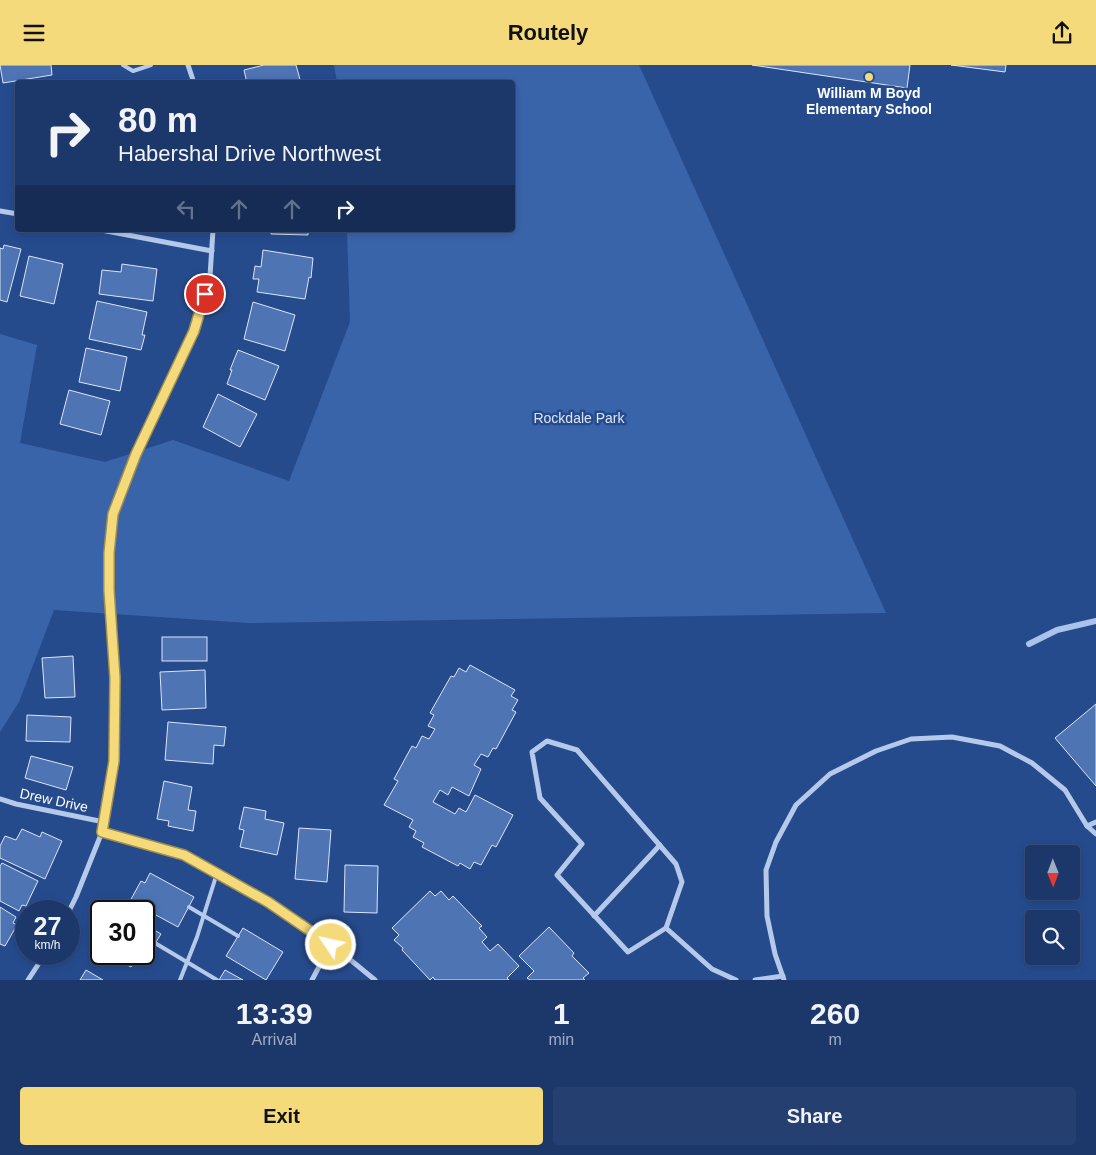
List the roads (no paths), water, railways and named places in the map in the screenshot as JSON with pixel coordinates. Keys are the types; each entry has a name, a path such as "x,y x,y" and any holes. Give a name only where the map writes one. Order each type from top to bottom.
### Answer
{"street":[{"path":"188,65 193,80"},
{"path":"0,211 15,214"},
{"path":"112,232 212,251"},
{"path":"74,900 102,832 114,761 115,678 109,590 109,553 113,514 136,454 194,331 210,276 213,232"},
{"path":"755,980 784,978 775,954 767,916 766,870 776,842 796,805 803,798 830,774 876,751 911,739 952,737 1000,746 1032,763 1064,790 1088,826 1096,834"},
{"path":"547,741 577,750 660,845 676,864 682,882 666,928 628,952 557,875 582,844 540,798 532,752 547,741"},
{"name":"Drew Drive","path":"0,799 104,822"},
{"path":"1088,826 1096,822"},
{"path":"102,832 184,855 268,902 331,945 375,980"},
{"path":"594,915 660,845"},
{"path":"666,928 712,969 736,980"},
{"path":"312,980 331,945"},
{"path":"28,980 38,965"}],"lane":[{"path":"124,65 133,71 151,65"},
{"path":"180,980 204,916 217,873"},
{"path":"189,907 238,936"},
{"path":"155,943 217,980"}],"waterway":[{"path":"1029,644 1057,630 1096,621"}],"place":[{"name":"William M Boyd Elementary School","path":"869,77"}],"park label":[{"name":"Rockdale Park","path":"579,418"}]}
